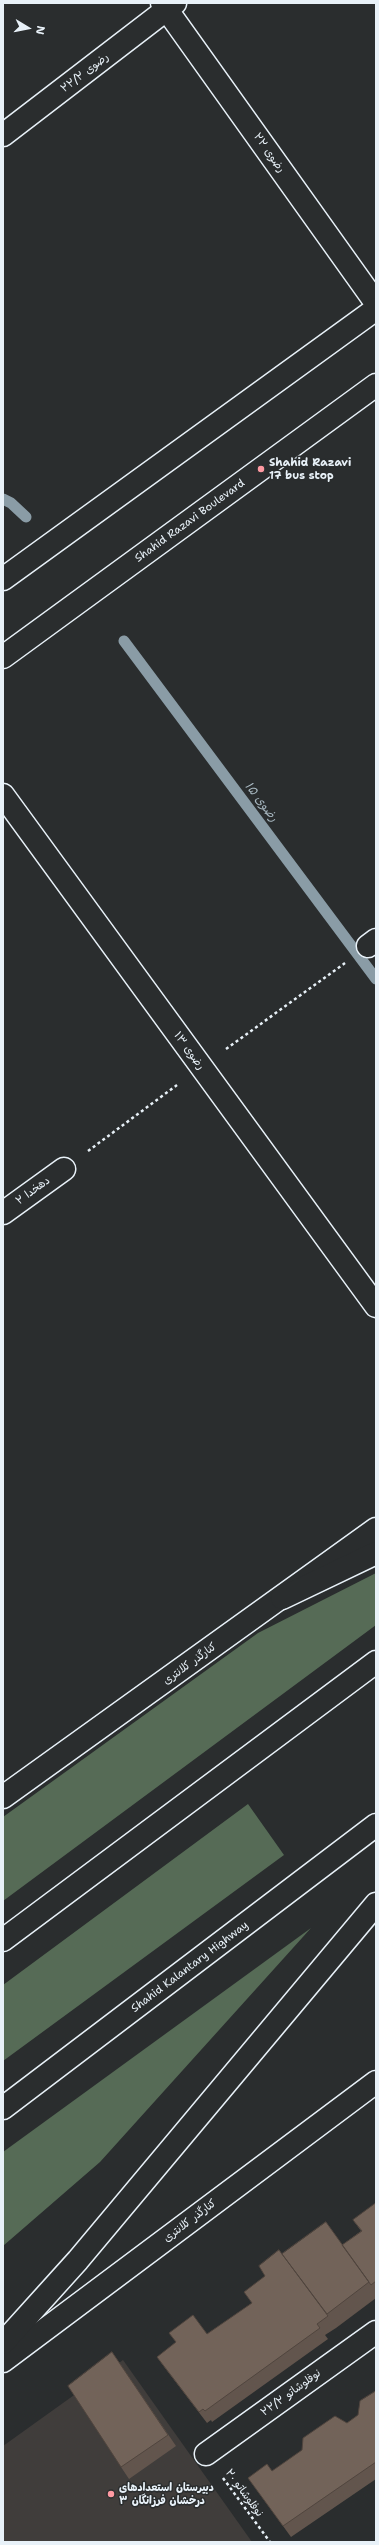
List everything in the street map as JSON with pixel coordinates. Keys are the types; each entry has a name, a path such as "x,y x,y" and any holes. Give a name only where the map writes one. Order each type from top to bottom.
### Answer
{"main road":[{"name":"رضوی ۲۲/۲","path":"3,135 168,6"},
{"name":"رضوی ۲۲","path":"168,6 376,303"},
{"path":"3,579 376,309"},
{"name":"Shahid Razavi Boulevard","path":"3,657 376,385"},
{"name":"رضوی ۱۳","path":"3,795 376,1306"},
{"name":"دهخدا ۲","path":"3,1213 64,1168"},
{"name":"کنارگذر کلانتری","path":"3,1797 376,1529"},
{"path":"282,1598 376,1552"},
{"path":"3,1940 376,1662"},
{"name":"Shahid Kalantary Highway","path":"3,2108 376,1826"},
{"path":"3,2342 78,2260 376,1904"},
{"name":"کنارگذر کلانتری","path":"3,2361 376,2082"},
{"name":"نوفلوشاتو ۲۲/۲","path":"206,2454 376,2332"}],"path":[{"name":"نوفلوشاتو ۲۰","path":"206,2454 270,2542"}],"shaded area":[{"name":"دبیرستان استعدادهای درخشان فرزانگان ۳","path":"123,2360 252,2542 3,2542 3,2446"}],"green space":[{"path":"376,1573 376,1625 3,1901 3,1817 258,1633"},
{"path":"248,1804 284,1855 3,2061 3,1985"},
{"path":"311,1928 100,2162 3,2246 3,2152"}],"building":[{"path":"376,2203 376,2281 371,2285 342,2245 362,2231 353,2220"},
{"path":"326,2222 369,2282 327,2314 282,2254"},
{"path":"279,2250 328,2316 317,2324 320,2328 205,2411 203,2409 199,2412 157,2357 176,2342 169,2333 193,2315 207,2334 252,2303 244,2292 265,2276 259,2266"},
{"path":"112,2352 168,2435 121,2467 68,2386"},
{"path":"376,2391 376,2462 283,2526 248,2478 267,2464 272,2471 302,2450 303,2438 335,2416 347,2423 358,2415 360,2401"}],"waterway":[{"path":"3,499 11,503 26,517"},
{"name":"رضوی ۱۵","path":"124,641 376,979"}],"place":[{"name":"Shahid Razavi 17 bus stop","path":"261,469"},
{"name":"دبیرستان استعدادهای درخشان فرزانگان ۳","path":"111,2494"}]}
